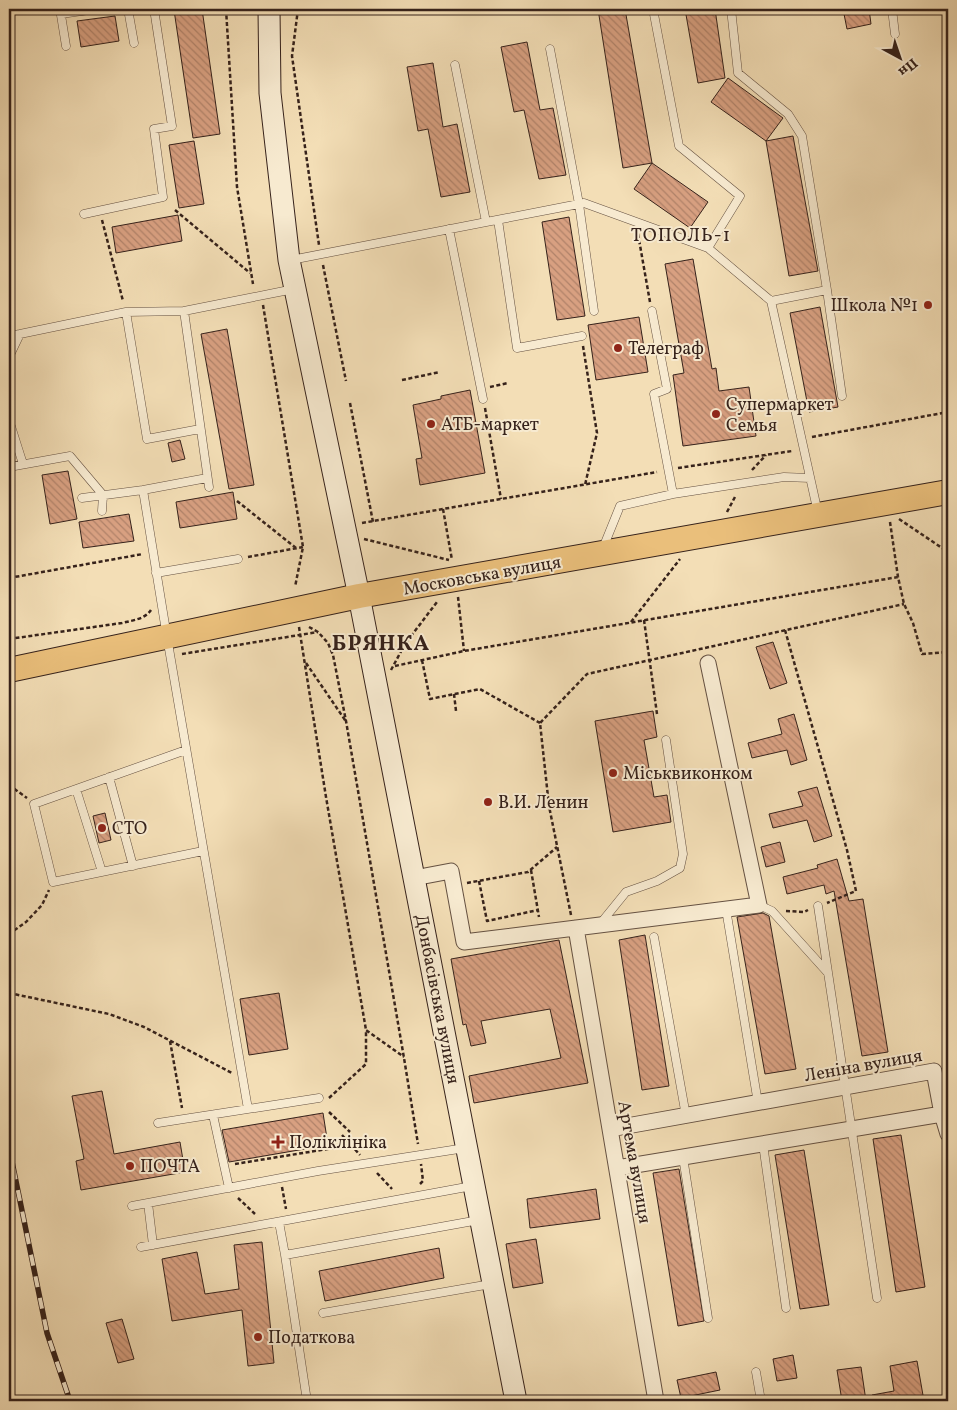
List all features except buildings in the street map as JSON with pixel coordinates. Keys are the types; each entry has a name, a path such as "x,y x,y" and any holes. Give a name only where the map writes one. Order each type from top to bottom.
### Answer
{"main road":[{"name":"Московська вулиця","path":"14,669 171,646 359,596 948,492"}],"street":[{"name":"Донбасівська вулиця","path":"269,9 270,92 289,260 359,596 516,1401"},
{"path":"414,878 451,871 464,942 574,923 599,925 726,909 765,908 708,663"},
{"name":"Артема вулиця","path":"574,923 656,1401"},
{"name":"Леніна вулиця","path":"610,1129 934,1072 942,1114"},
{"path":"617,1168 942,1114 948,1134"}],"lane":[{"path":"66,46 60,12 96,9"},
{"path":"128,9 134,43"},
{"path":"84,214 163,197 154,129 172,126 154,9"},
{"path":"653,9 679,146 740,196 708,248"},
{"path":"731,9 738,73 788,114 802,136 842,396"},
{"path":"892,9 895,34"},
{"path":"550,49 579,204 594,311"},
{"path":"455,65 486,222"},
{"path":"289,260 584,203 708,248 771,301 818,515"},
{"path":"498,220 517,348 582,336"},
{"path":"450,229 483,399"},
{"path":"9,336 126,312 184,311 295,289"},
{"path":"771,301 827,290"},
{"path":"184,311 209,487"},
{"path":"652,311 667,390 654,394 673,494"},
{"path":"126,312 147,439 200,429"},
{"path":"9,357 20,334"},
{"path":"9,420 23,464"},
{"path":"9,467 70,456 103,495 102,511"},
{"path":"601,554 620,506 673,494 784,477 810,478"},
{"path":"82,498 143,490 207,478"},
{"path":"143,490 156,573 171,646 186,750 248,1109"},
{"path":"156,573 238,559"},
{"path":"599,925 626,892 657,881 680,868 683,854 666,740"},
{"path":"186,750 34,804 53,882 203,851"},
{"path":"109,777 133,866"},
{"path":"76,789 102,872"},
{"path":"818,906 877,1298"},
{"path":"765,908 829,974"},
{"path":"726,909 758,1103"},
{"path":"654,937 686,1116"},
{"path":"158,1123 323,1099"},
{"path":"213,1115 231,1191"},
{"path":"763,1144 786,1308"},
{"path":"132,1206 231,1191 318,1171 467,1148"},
{"path":"683,1157 708,1318"},
{"path":"141,1247 474,1185"},
{"path":"148,1204 154,1245"},
{"path":"285,1255 481,1220"},
{"path":"280,1222 306,1401"},
{"path":"323,1313 493,1283"},
{"path":"756,1372 761,1401"}],"path":[{"path":"226,9 237,186 252,284"},
{"path":"298,9 292,56 321,254 346,381"},
{"path":"175,210 251,274"},
{"path":"101,217 126,312"},
{"path":"636,222 652,311"},
{"path":"263,303 303,547 295,588"},
{"path":"582,336 597,433 585,484"},
{"path":"402,380 440,372"},
{"path":"482,389 508,383"},
{"path":"483,399 502,499"},
{"path":"350,403 373,522"},
{"path":"808,437 948,412"},
{"path":"361,524 585,484 792,451"},
{"path":"752,470 766,455"},
{"path":"725,516 742,484"},
{"path":"237,501 296,548"},
{"path":"362,531 363,539 453,562 444,509"},
{"path":"897,518 948,552"},
{"path":"890,522 904,604 913,623 922,654 948,652"},
{"path":"943,548 948,547"},
{"path":"9,578 153,552"},
{"path":"630,623 681,557"},
{"path":"394,666 464,651 898,577"},
{"path":"458,596 464,651"},
{"path":"387,675 394,666 405,644 440,598"},
{"path":"574,923 549,806 540,723 587,674 904,604"},
{"path":"9,639 122,623 141,618 150,612 153,607"},
{"path":"644,620 657,714"},
{"path":"298,623 366,1030 366,1064 323,1099"},
{"path":"303,623 318,632 328,642 333,655 346,721 419,1153"},
{"path":"765,908 804,912 856,892 785,630"},
{"path":"171,646 318,632"},
{"path":"422,660 430,699 480,690 540,723"},
{"path":"304,661 346,721"},
{"path":"454,694 456,711"},
{"path":"9,786 34,804"},
{"path":"467,883 528,872 558,847"},
{"path":"531,870 539,918"},
{"path":"479,881 487,921 538,910"},
{"path":"9,934 26,922 42,906 53,882"},
{"path":"9,993 109,1014 144,1027 243,1078"},
{"path":"366,1030 404,1058"},
{"path":"170,1041 184,1119"},
{"path":"329,1112 350,1132"},
{"path":"234,1164 352,1145"},
{"path":"420,1162 423,1181"},
{"path":"282,1186 286,1211"},
{"path":"231,1191 258,1217"}],"railway":[{"path":"9,1147 47,1333 70,1401"}],"place":[{"name":"Школа №1","path":"928,305"},
{"name":"Телеграф","path":"618,348"},
{"name":"Супермаркет Семья","path":"716,414"},
{"name":"АТБ-маркет","path":"431,424"},
{"name":"Міськвиконком","path":"613,773"},
{"name":"В.И. Ленин","path":"488,802"},
{"name":"СТО","path":"102,828"},
{"name":"Поліклініка","path":"278,1142"},
{"name":"ПОЧТА","path":"130,1166"},
{"name":"Податкова","path":"258,1337"}],"district":[{"name":"ТОПОЛЬ-1","path":"681,234"},
{"name":"БРЯНКА","path":"381,642"}]}
